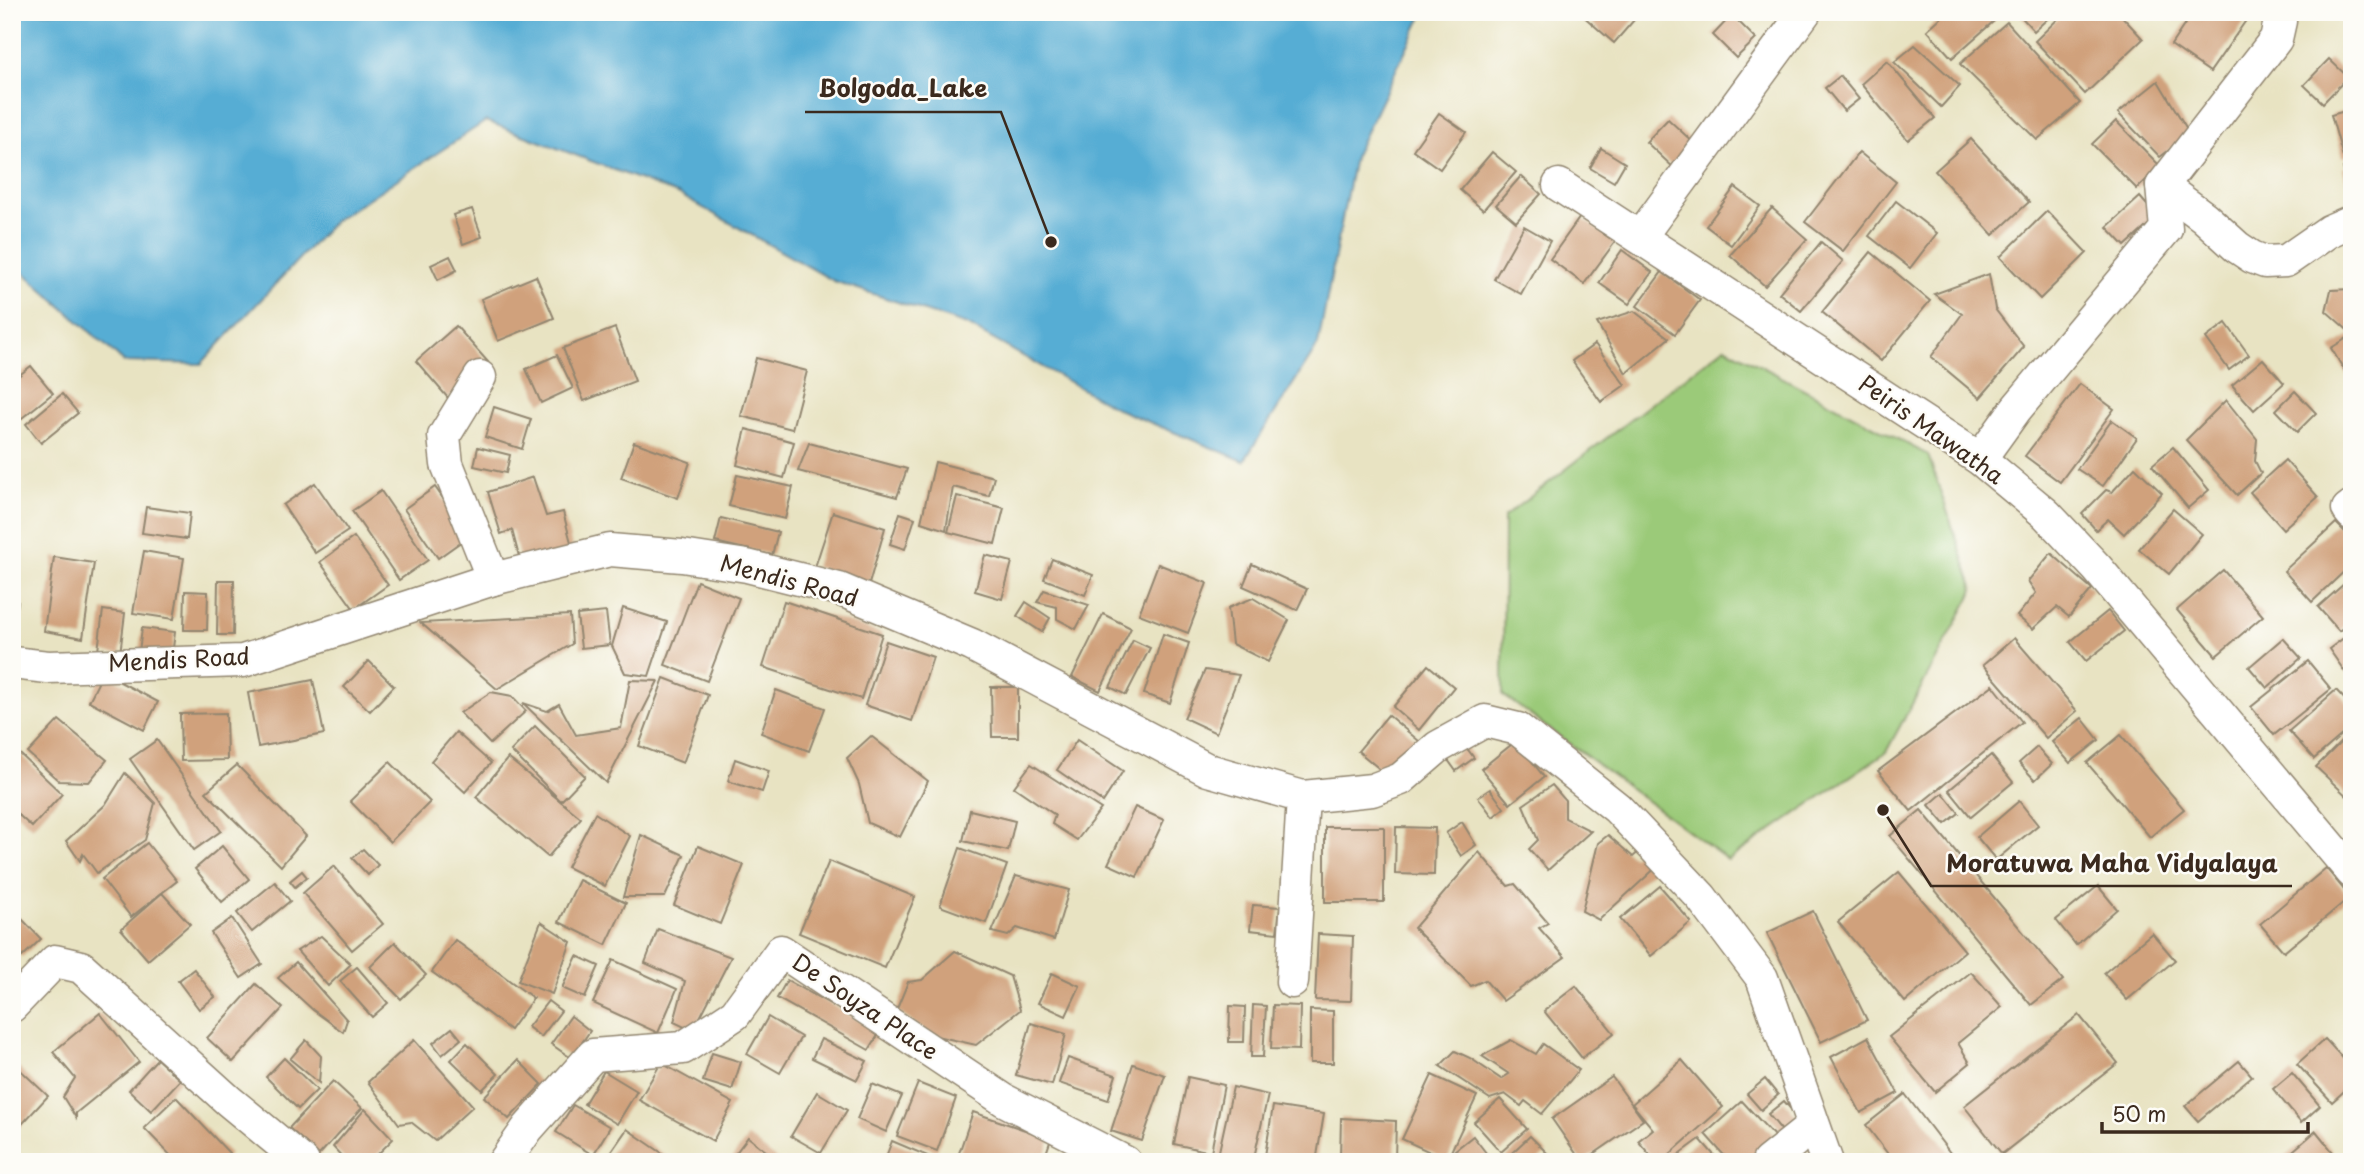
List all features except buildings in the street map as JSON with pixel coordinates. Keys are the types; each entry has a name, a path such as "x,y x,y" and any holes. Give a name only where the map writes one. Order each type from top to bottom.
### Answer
{"street":[{"path":"1640,237 1805,12"},
{"path":"1980,459 2016,409 2166,229 2162,186 2276,39 2279,12"},
{"name":"Peiris Mawatha","path":"1559,184 1980,459 2046,514 2097,568 2352,872"},
{"path":"2162,186 2204,217 2236,247 2265,262 2286,261 2329,231 2352,221"},
{"path":"480,377 444,436 447,464 492,579"},
{"path":"2352,506 2348,509 2352,514"},
{"name":"Mendis Road","path":"12,663 48,667 243,661 492,579 610,550 682,556 747,566 839,589 972,645 1208,769 1303,797 1372,790 1401,779 1438,747 1485,721 1518,729 1617,808 1701,897 1762,978 1813,1126"},
{"path":"1293,982 1303,797"},
{"name":"De Soyza Place","path":"504,1162 527,1128 593,1055 683,1048 735,1014 781,951 1004,1100 1125,1162"},
{"path":"12,1006 55,961 80,967 229,1101 303,1162"},
{"path":"1768,1162 1813,1126 1827,1162"}],"green space":[{"path":"1725,347 1928,455 1974,590 1886,752 1728,860 1503,695 1504,517"}],"water":[{"path":"12,12 1424,12 1354,157 1318,345 1244,461 1120,410 967,325 834,281 680,195 486,121 334,221 201,364 124,362 12,262"}],"place":[{"name":"Bolgoda_Lake","path":"1051,242"},
{"name":"Moratuwa Maha Vidyalaya","path":"1883,810"}]}
